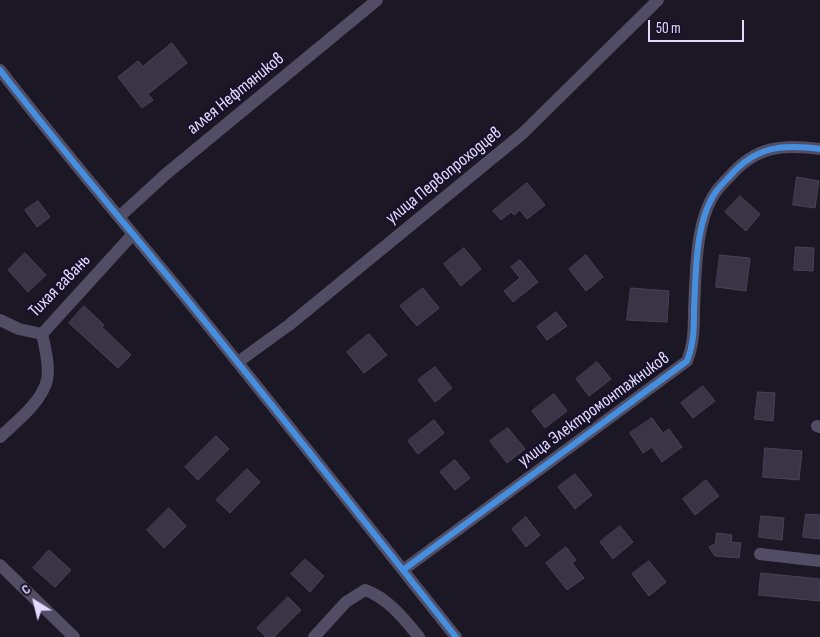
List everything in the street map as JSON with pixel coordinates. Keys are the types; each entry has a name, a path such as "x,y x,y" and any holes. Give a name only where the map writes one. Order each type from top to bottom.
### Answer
{"street":[{"name":"аллея Нефтяников","path":"119,217 166,174 377,0"},
{"name":"улица Первопроходцев","path":"238,362 289,325 522,134 658,0"},
{"path":"0,70 85,178 238,362 456,637"},
{"name":"улица Электромонтажников","path":"403,570 687,361 693,345 696,267 702,221 714,194 747,159 764,150 787,147 820,149"},
{"name":"Тихая гавань","path":"0,320 19,329 42,334 133,234"},
{"path":"0,437 36,403 47,380 47,356 42,334"},
{"path":"760,554 820,561"},
{"path":"0,565 74,637"},
{"path":"314,637 346,602 365,590 376,594 408,623 419,637"}],"building":[{"path":"172,43 187,63 148,94 153,100 142,108 118,77 138,61 143,66"},
{"path":"797,177 819,181 815,208 793,205"},
{"path":"527,183 545,205 527,219 520,210 514,215 511,212 501,220 493,211"},
{"path":"740,196 760,214 746,231 725,212"},
{"path":"38,201 50,217 37,227 25,210"},
{"path":"796,247 814,248 813,271 794,270"},
{"path":"464,248 481,269 461,286 444,264"},
{"path":"25,253 46,275 28,292 8,270"},
{"path":"586,255 603,277 586,291 569,269"},
{"path":"720,255 750,258 746,291 716,287"},
{"path":"520,260 538,282 513,302 504,291 520,278 511,267"},
{"path":"423,288 439,308 417,326 400,306"},
{"path":"631,288 669,291 667,322 627,320"},
{"path":"84,306 104,325 102,327 131,355 118,368 69,323"},
{"path":"556,312 567,326 547,340 537,327"},
{"path":"369,334 387,355 364,373 347,352"},
{"path":"597,362 611,379 589,396 576,379"},
{"path":"435,367 452,388 435,402 418,380"},
{"path":"703,386 715,401 693,418 681,403"},
{"path":"758,392 775,393 773,421 755,419"},
{"path":"554,394 567,411 545,428 532,411"},
{"path":"652,418 663,433 669,429 682,447 662,462 652,447 643,453 630,433"},
{"path":"434,420 444,433 418,454 408,441"},
{"path":"508,428 525,449 507,463 490,441"},
{"path":"216,436 229,449 198,480 185,467"},
{"path":"765,448 802,451 799,480 763,477"},
{"path":"455,460 470,478 455,490 440,472"},
{"path":"247,469 260,482 230,513 216,500"},
{"path":"575,474 592,495 575,509 558,487"},
{"path":"706,480 719,496 695,515 683,499"},
{"path":"169,508 186,526 164,548 147,530"},
{"path":"806,514 820,515 820,539 803,537"},
{"path":"761,516 784,518 782,540 759,537"},
{"path":"526,517 540,535 526,547 512,529"},
{"path":"620,526 633,542 613,559 600,542"},
{"path":"717,533 732,535 731,542 741,543 739,558 715,556 709,547 715,544"},
{"path":"566,547 576,560 572,563 584,578 567,590 546,563"},
{"path":"49,550 71,570 55,587 33,568"},
{"path":"305,559 324,576 310,592 291,574"},
{"path":"649,561 666,582 649,596 632,574"},
{"path":"761,573 820,579 820,601 759,595"},
{"path":"288,597 301,610 274,637 266,637 257,628"}],"cycle path":[{"path":"0,70 223,344 456,637"},
{"path":"403,570 687,361 693,335 696,264 700,233 708,205 715,193 740,166 760,153 782,147 820,149"}]}
